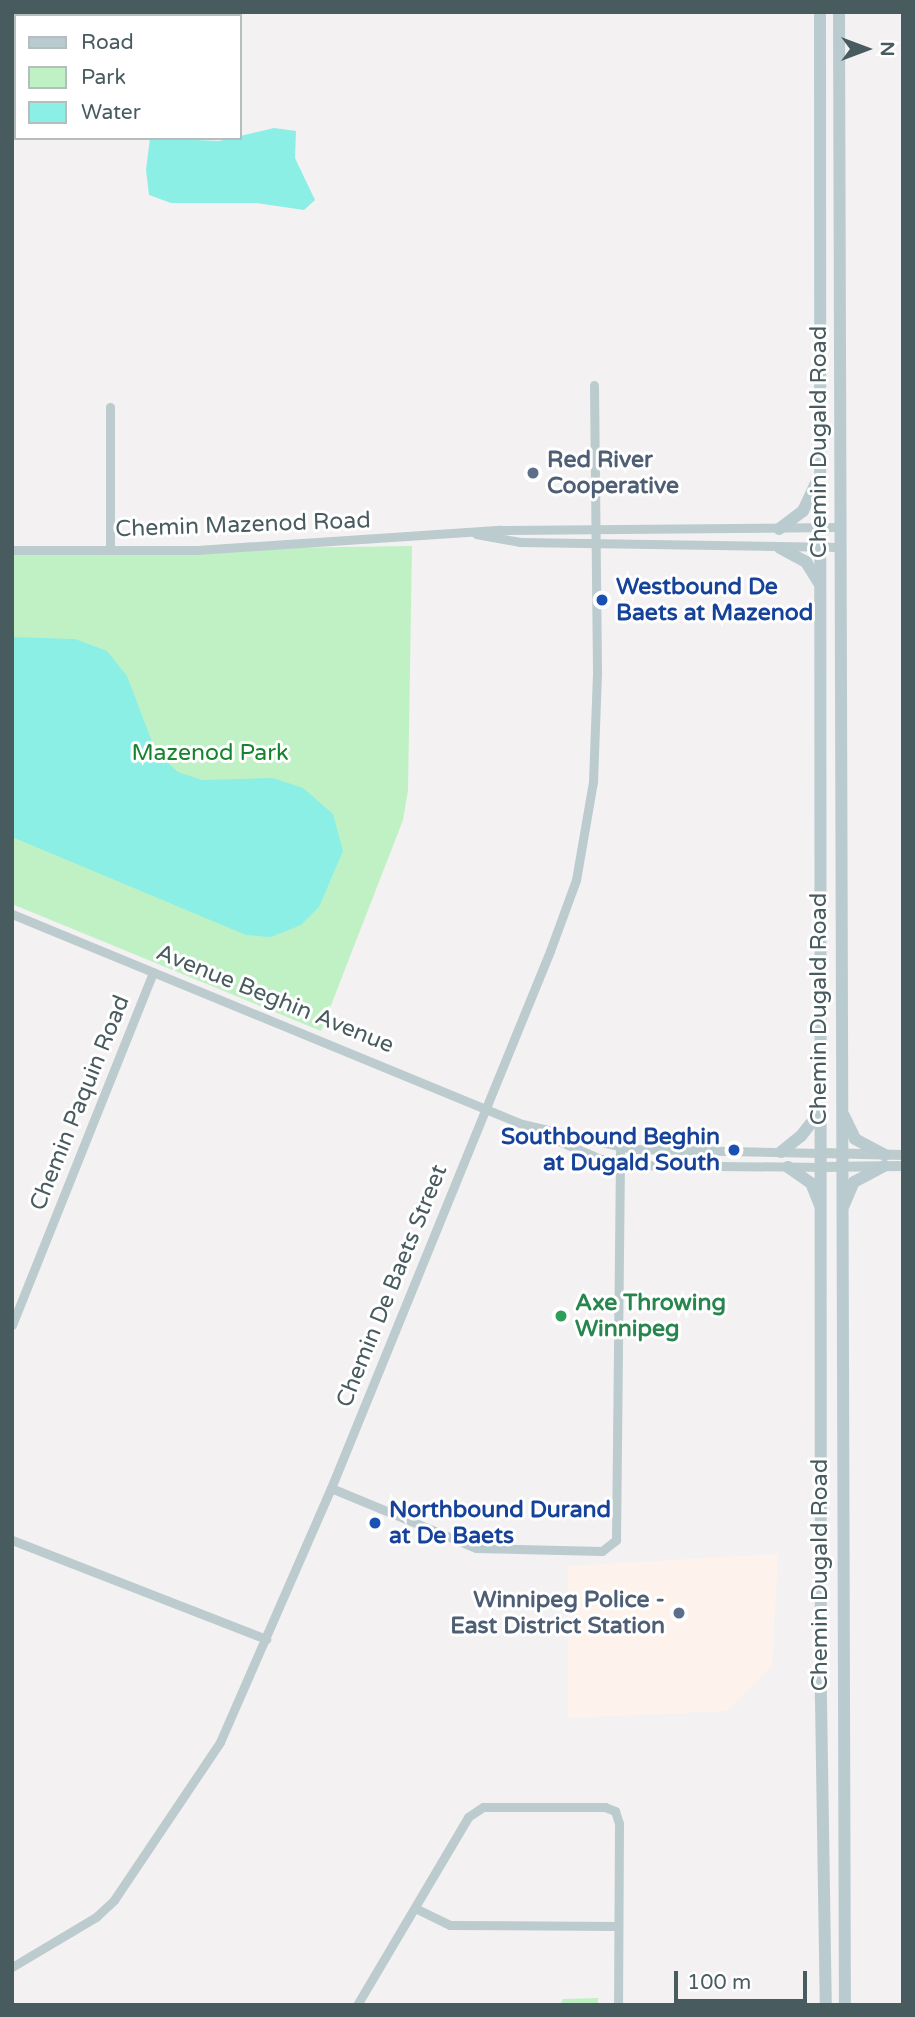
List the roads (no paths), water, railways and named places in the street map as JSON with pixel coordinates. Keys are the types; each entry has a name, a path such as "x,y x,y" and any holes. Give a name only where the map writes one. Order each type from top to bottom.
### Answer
{"main road":[{"name":"Chemin Dugald Road","path":"820,12 821,1110 826,2005"},
{"name":"Chemin Dugald Road","path":"839,12 840,1218 845,2005"},
{"path":"779,529 803,511 821,466"},
{"path":"779,548 806,562 821,587"},
{"path":"840,1218 854,1182 884,1160 855,1139 842,1105"},
{"path":"781,1152 801,1136 821,1110"},
{"path":"788,1167 811,1183 822,1208"}],"street":[{"name":"Chemin De Baets Street","path":"12,1967 96,1917 130,1881 220,1742 331,1488 576,880 593,782 596,730 594,385"},
{"path":"110,407 110,550"},
{"name":"Chemin Mazenod Road","path":"12,550 197,550 594,527 840,527"},
{"name":"Chemin Mazenod Road","path":"474,534 498,541 840,547"},
{"name":"Avenue Beghin Avenue","path":"12,914 618,1162 822,1167 840,1160"},
{"name":"Chemin Paquin Road","path":"12,1325 153,972"},
{"name":"Avenue Beghin Avenue","path":"522,1124 620,1147 822,1153 840,1160"},
{"path":"331,1488 476,1548 601,1551 616,1541 620,1147"},
{"path":"840,1160 884,1160 903,1155"},
{"path":"884,1160 903,1166"},
{"path":"12,1539 266,1639"},
{"path":"357,2005 475,1809 605,1807 615,1811 619,1823 618,2005"},
{"path":"415,1908 450,1925 618,1926"}],"water":[{"path":"274,128 296,131 295,158 315,200 304,210 256,203 171,203 149,195 146,170 150,140 242,140 242,136"},
{"path":"12,637 75,639 107,651 127,676 156,752 178,772 202,780 273,778 303,788 333,814 343,851 319,907 301,925 271,937 246,935 12,837"}],"place":[{"name":"Red River Cooperative","path":"533,473"},
{"name":"Westbound De Baets at Mazenod","path":"602,600"},
{"name":"Southbound Beghin at Dugald South","path":"734,1150"},
{"name":"Axe Throwing Winnipeg","path":"561,1316"},
{"name":"Northbound Durand at De Baets","path":"375,1523"},
{"name":"Winnipeg Police - East District Station","path":"679,1613"}],"park label":[{"name":"Mazenod Park","path":"210,753"}]}
